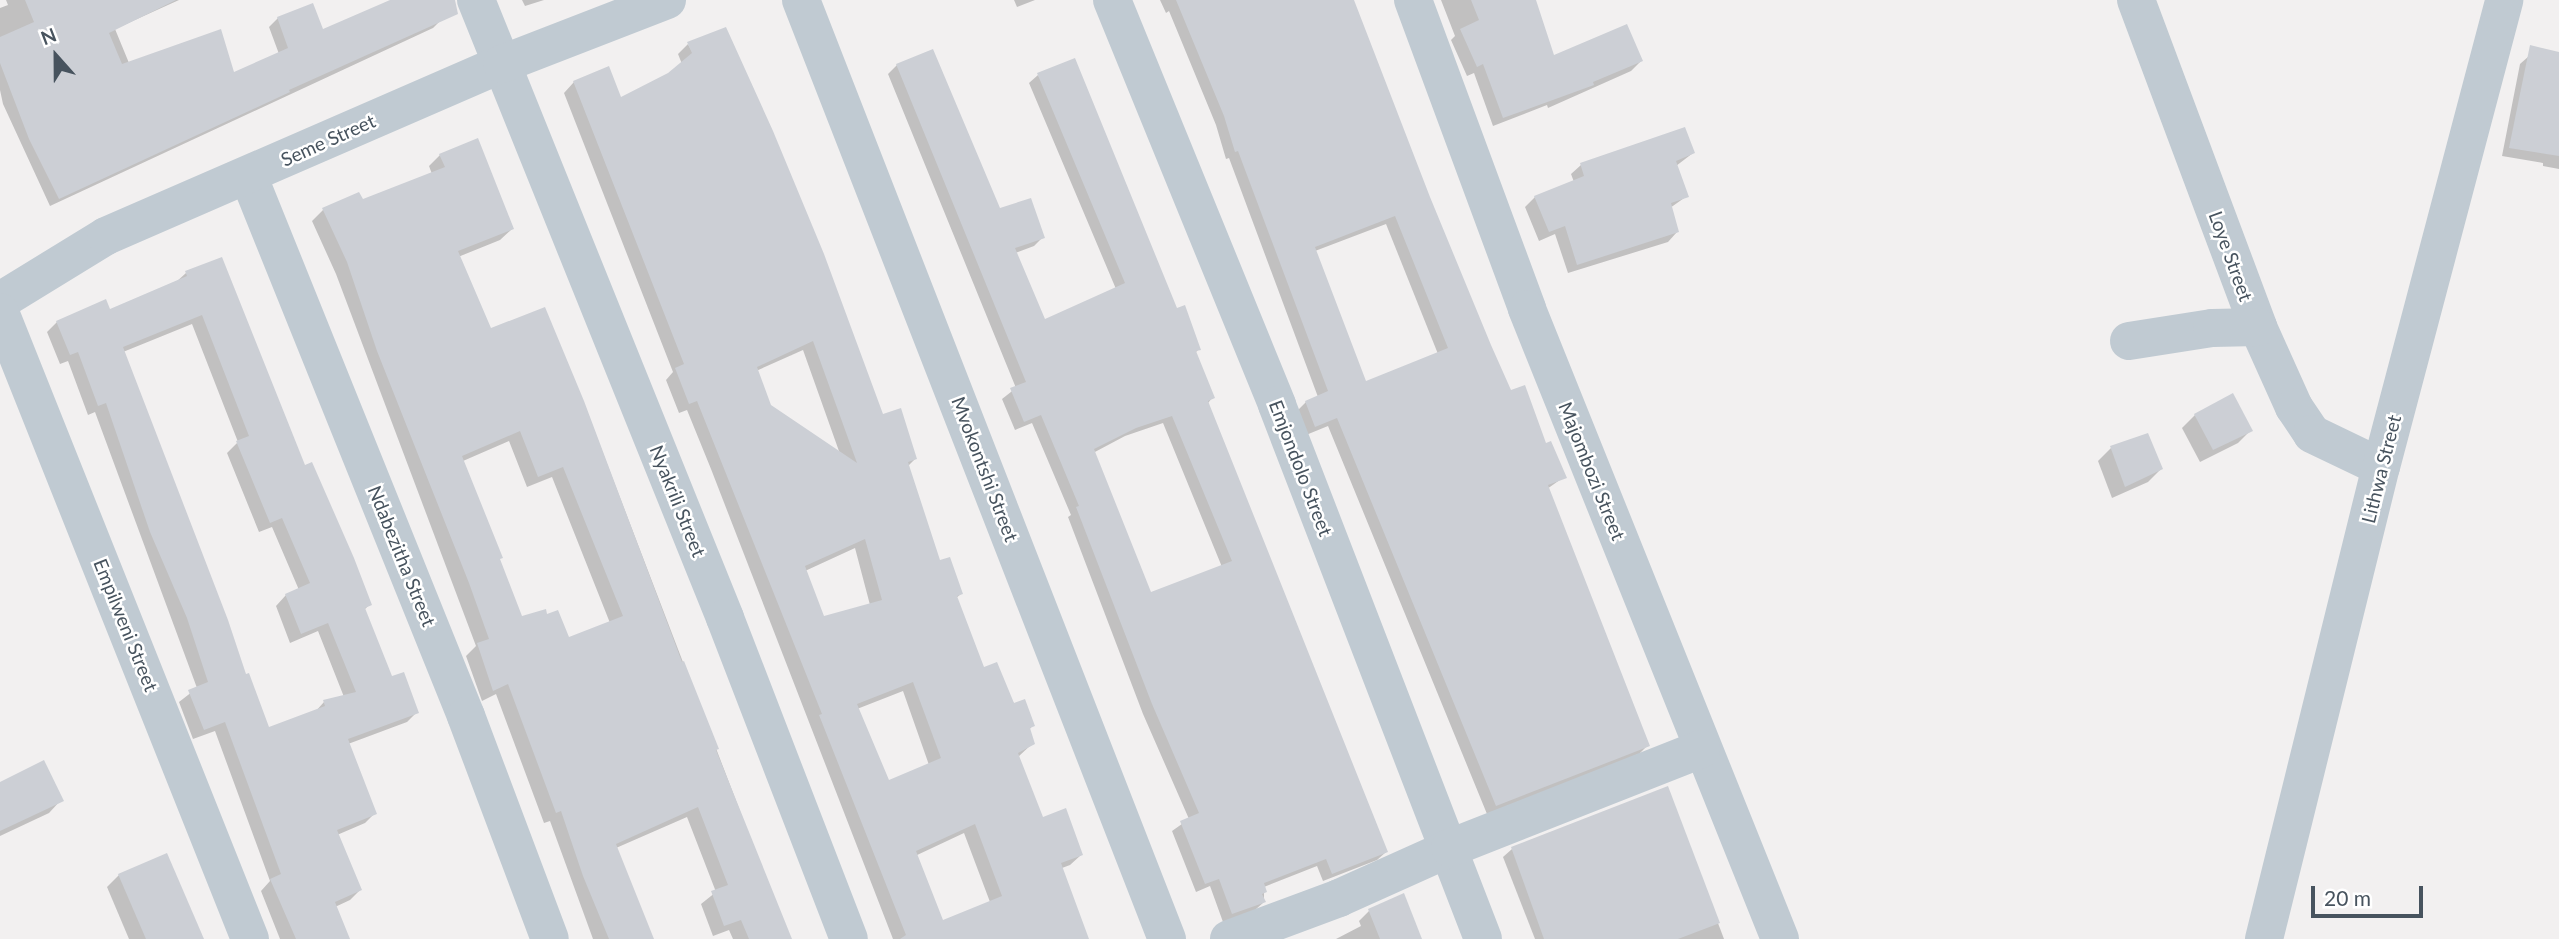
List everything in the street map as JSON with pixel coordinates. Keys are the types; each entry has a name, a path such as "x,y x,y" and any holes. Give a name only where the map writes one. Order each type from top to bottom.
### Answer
{"street":[{"name":"Nyakrili Street","path":"476,0 725,618 849,939"},
{"name":"Seme Street","path":"0,301 106,236 502,64 667,0"},
{"name":"Mvokontshi Street","path":"801,0 1167,939"},
{"name":"Emjondolo Street","path":"1112,0 1277,405 1483,939"},
{"name":"Majombozi Street","path":"1413,0 1527,309 1701,749 1780,939"},
{"name":"Loye Street","path":"2136,0 2258,327 2294,407 2312,434 2382,467"},
{"name":"Lithwa Street","path":"2264,939 2382,467 2504,0"},
{"name":"Ndabezitha Street","path":"248,175 467,716 550,939"},
{"name":"Empilweni Street","path":"0,312 250,939"},
{"path":"2129,341 2212,328 2258,327"},
{"path":"1229,939 1339,898 1450,848 1701,749"}],"building":[{"path":"25,0 176,0 109,33 122,64 221,29 234,72 288,48 277,17 313,3 323,29 390,0 455,0 458,14 289,90 290,92 59,199 29,139 0,63 0,37 34,22"},
{"path":"1176,0 1354,0 1430,197 1511,390 1525,385 1546,443 1551,441 1567,478 1548,485 1650,746 1496,806 1337,418 1315,427 1305,401 1328,391 1238,151 1235,152 1224,116","holes":["1395,216 1448,348 1366,381 1315,247"]},
{"path":"1471,0 1536,0 1554,55 1627,24 1643,61 1593,82 1594,85 1503,118 1483,64 1477,67 1460,29 1479,20"},
{"path":"726,27 824,254 883,414 901,408 917,459 908,462 940,560 950,557 963,594 957,596 984,667 997,662 1014,703 1025,699 1035,726 1030,728 1035,744 1018,753 1043,817 1066,808 1083,855 1061,863 1089,939 900,939 906,935 819,715 822,714 697,401 689,404 675,368 684,364 573,81 609,66 621,97 668,73 692,53 687,42","holes":["813,341 857,463 771,405 757,367","865,539 882,600 824,616 805,566","913,682 941,758 889,780 857,704","975,824 1002,896 943,920 916,851"]},
{"path":"2530,45 2559,52 2559,156 2509,148"},
{"path":"933,49 1000,208 1031,198 1045,238 1015,248 1045,319 1125,283 1037,73 1075,58 1177,308 1185,305 1201,350 1196,351 1215,398 1208,401 1388,852 1332,874 1326,859 1264,883 1267,892 1262,894 1266,902 1232,914 1219,879 1205,884 1180,821 1199,813 1152,704 1076,507 1079,506 1041,415 1024,422 1010,388 1026,382 896,64","holes":["1172,416 1232,561 1151,592 1094,449 1136,428"]},
{"path":"1685,127 1695,153 1676,161 1689,197 1671,203 1679,232 1577,265 1565,226 1549,232 1534,196 1584,176 1580,163"},
{"path":"478,138 514,229 458,251 491,328 545,307 584,401 682,662 684,661 719,749 716,750 792,939 749,939 741,920 724,926 711,891 728,885 698,807 616,844 654,939 609,939 583,876 561,811 556,813 508,684 493,691 477,643 489,639 377,351 347,262 322,208 359,192 363,199 445,167 439,154","holes":["520,431 538,477 563,467 623,616 569,637 558,610 547,614 546,609 522,616 500,559 503,558 462,456"]},
{"path":"222,257 305,465 312,462 354,558 372,605 365,608 392,676 404,672 419,713 348,739 377,814 337,830 362,890 335,902 350,939 296,939 270,879 281,874 225,722 204,730 188,690 208,682 187,618 150,532 106,403 98,406 78,352 70,355 56,321 106,299 110,309 187,276 185,271","holes":["202,315 249,436 236,441 270,523 282,518 310,583 285,594 301,634 328,623 356,692 323,700 325,706 269,727 249,673 246,674 228,620 123,347"]},
{"path":"2233,393 2253,431 2213,450 2194,414"},
{"path":"2148,433 2163,469 2125,487 2110,446"},
{"path":"44,760 64,801 0,831 0,782"},
{"path":"1668,786 1720,923 1678,939 1544,939 1511,847"},
{"path":"167,853 204,939 146,939 118,874"},
{"path":"1404,893 1422,939 1380,939 1368,909"}]}
